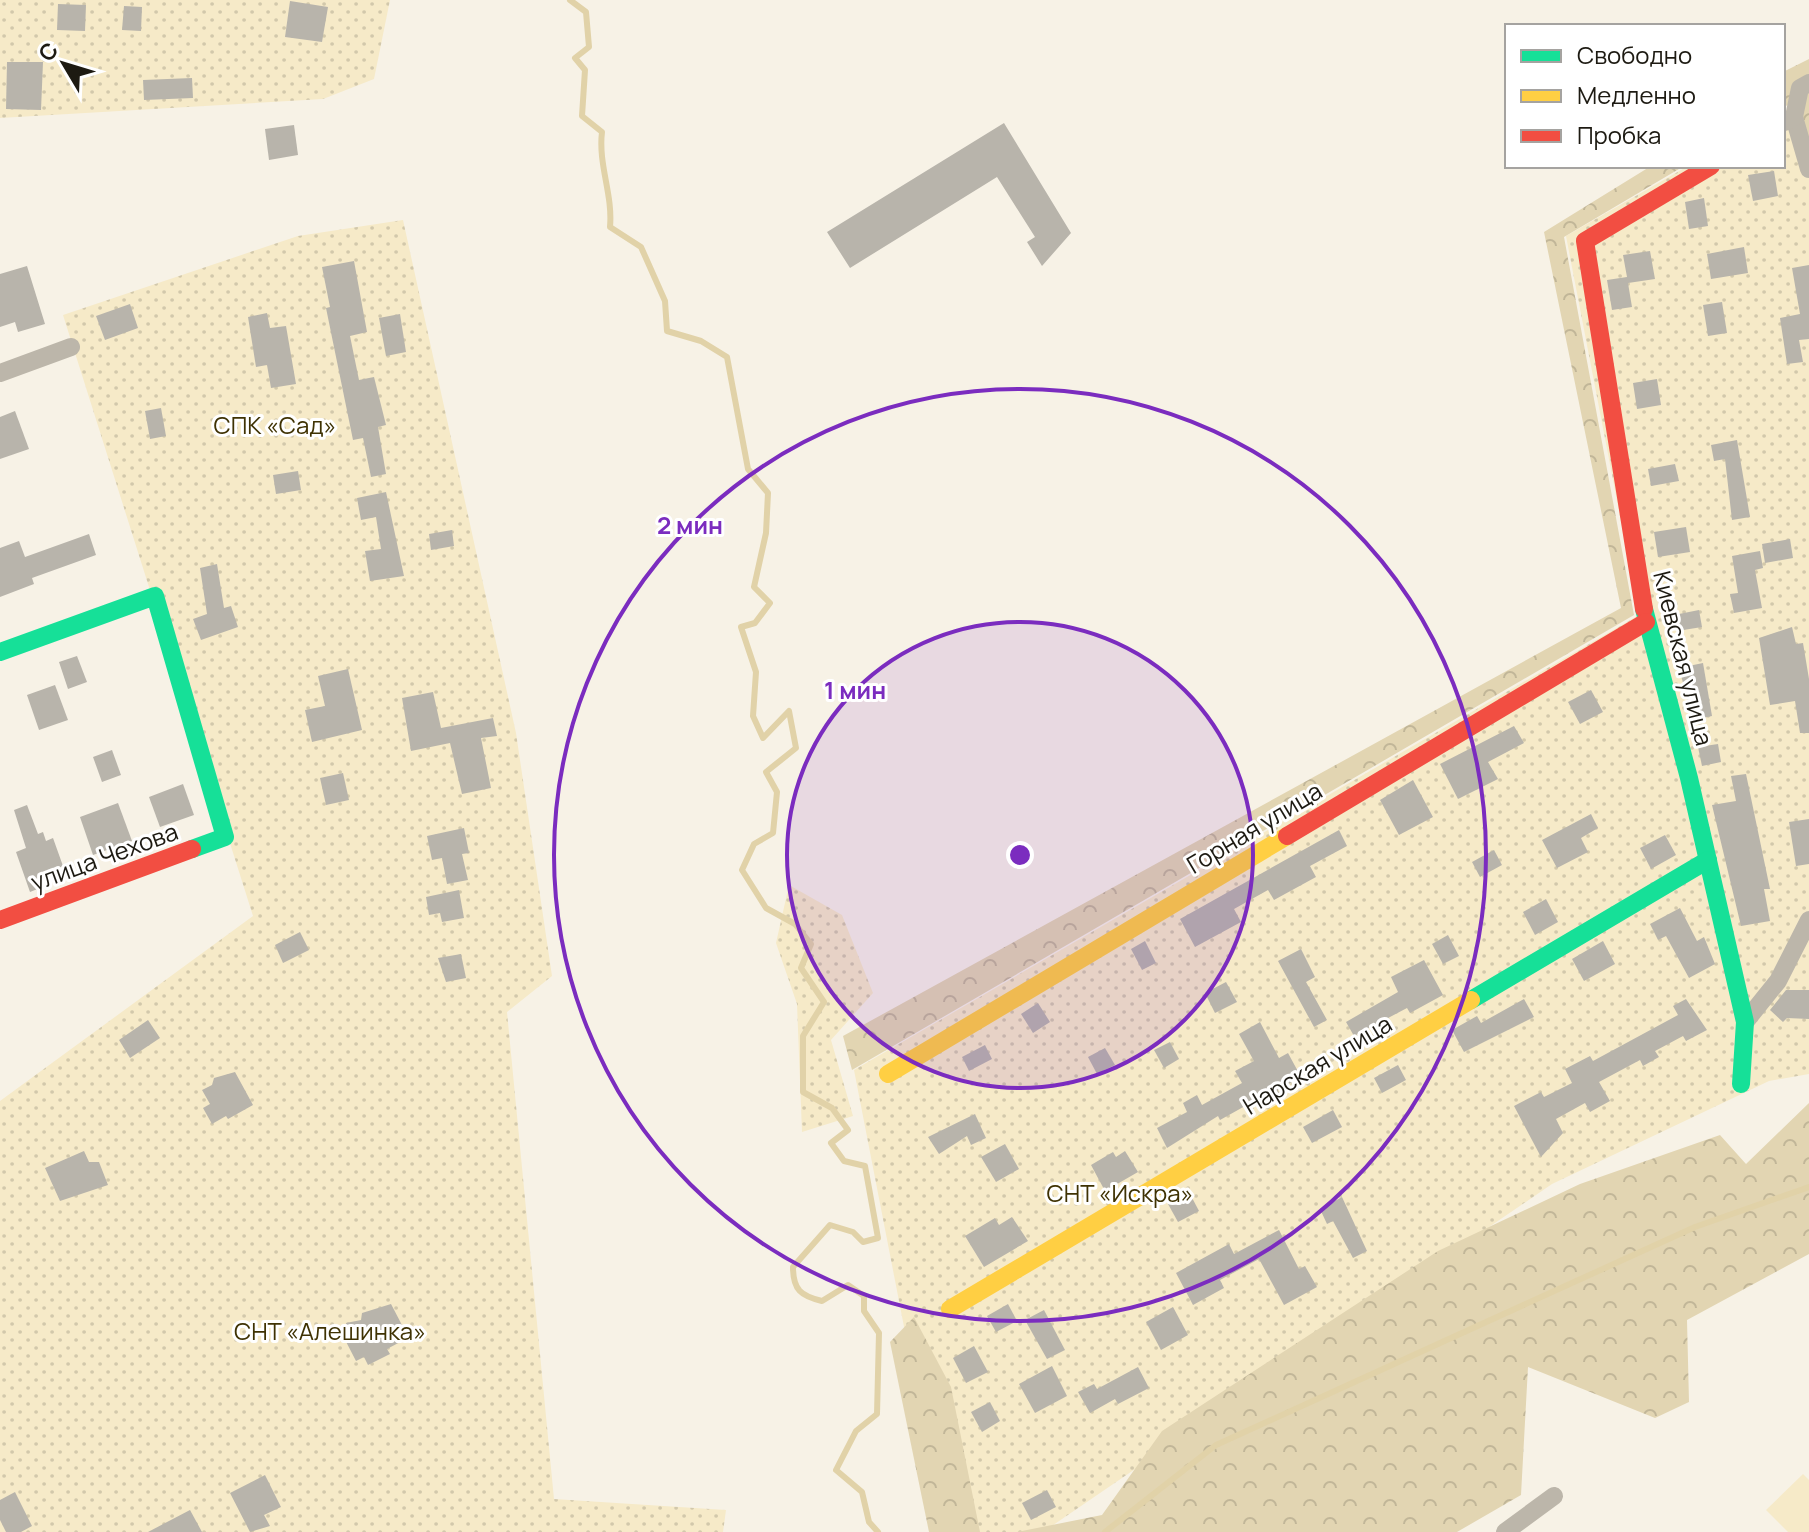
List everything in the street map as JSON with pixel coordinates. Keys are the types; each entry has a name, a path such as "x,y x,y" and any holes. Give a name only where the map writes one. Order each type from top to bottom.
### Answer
{"street":[{"path":"1809,83 1800,88 1788,120 1809,169"},
{"name":"Киевская улица","path":"1708,168 1585,241 1646,622 1708,860 1745,1022 1741,1084"},
{"path":"0,373 71,347"},
{"name":"улица Чехова","path":"0,652 155,596 225,837 0,920"},
{"name":"Горная улица","path":"888,1074 1646,622"},
{"name":"Нарская улица","path":"950,1309 1708,860"},
{"path":"1745,1022 1778,981 1809,920"},
{"path":"1505,1532 1554,1496"}],"green space":[{"path":"0,0 390,0 374,79 323,99 0,118"},
{"path":"1809,59 1809,165 1789,104 1785,107 1785,71"},
{"name":"СНТ «Искра»","path":"1809,97 1809,1074 1769,1081 1552,1184 1043,1532 944,1532 854,1070 1639,615 1566,236 1685,168 1785,168 1785,111"},
{"path":"1648,168 1681,168 1564,237 1634,615 852,1070 843,1036 1621,608 1544,232"},
{"path":"403,220 516,733 552,976 507,1012 554,1499 726,1510 723,1532 0,1532 0,1101 253,916 63,315 298,236"},
{"path":"789,885 842,915 873,993 831,1040 853,1116 802,1132 797,1004 776,943"},
{"path":"1809,1103 1809,1254 1687,1320 1689,1402 1655,1418 1528,1367 1521,1495 1457,1532 1017,1532 1102,1515 1162,1431 1438,1251 1580,1184 1720,1135 1746,1164"},
{"path":"914,1317 951,1387 980,1532 929,1532 890,1342"},
{"path":"1803,1474 1809,1480 1809,1532 1788,1532 1766,1510"}],"building":[{"path":"290,1 328,7 322,42 285,37"},
{"path":"58,4 86,5 85,31 57,30"},
{"path":"124,6 142,7 141,31 122,30"},
{"path":"7,62 43,62 41,110 6,109"},
{"path":"192,78 193,98 144,100 143,80"},
{"path":"1004,123 1071,233 1042,266 1027,242 1035,237 997,177 850,268 827,232"},
{"path":"294,125 298,155 269,160 265,129"},
{"path":"1774,171 1778,196 1753,201 1748,175"},
{"path":"1704,198 1708,226 1689,229 1685,202"},
{"path":"1744,247 1748,273 1711,279 1707,254"},
{"path":"1650,251 1655,279 1628,283 1632,307 1612,310 1607,280 1627,277 1623,255"},
{"path":"354,261 367,332 350,336 359,380 374,377 386,425 378,427 386,474 371,477 363,438 353,440 326,308 330,307 322,267"},
{"path":"1809,265 1809,339 1799,340 1803,362 1787,364 1780,318 1800,314 1792,268"},
{"path":"27,266 45,324 18,332 15,322 0,327 0,274"},
{"path":"1722,302 1727,333 1708,336 1703,305"},
{"path":"130,304 138,328 105,340 96,316"},
{"path":"267,313 270,328 286,326 296,384 271,388 267,365 256,367 248,317"},
{"path":"400,314 406,352 386,356 379,318"},
{"path":"1657,379 1661,405 1637,409 1633,383"},
{"path":"161,408 166,436 150,439 145,411"},
{"path":"15,411 29,449 0,459 0,417"},
{"path":"1737,440 1750,517 1732,520 1725,459 1714,461 1711,445"},
{"path":"1675,464 1679,481 1651,486 1648,469"},
{"path":"298,471 301,490 276,494 273,475"},
{"path":"386,492 404,576 370,581 365,551 381,549 376,517 361,520 357,498"},
{"path":"1686,527 1690,552 1658,557 1654,532"},
{"path":"452,530 454,546 431,550 429,534"},
{"path":"89,534 96,555 32,578 34,584 0,597 0,548 19,541 25,557"},
{"path":"1790,539 1793,558 1765,563 1762,544"},
{"path":"1760,551 1763,568 1755,570 1762,608 1734,613 1730,594 1738,593 1732,556"},
{"path":"217,564 224,608 231,606 238,627 201,640 193,619 207,614 200,568"},
{"path":"1699,610 1702,627 1677,631 1674,615"},
{"path":"1792,627 1796,644 1803,643 1809,679 1809,733 1800,733 1795,701 1770,705 1759,638"},
{"path":"77,656 87,682 68,689 59,662"},
{"path":"1703,663 1712,716 1693,720 1679,668"},
{"path":"348,669 362,730 312,742 305,710 325,706 318,676"},
{"path":"55,685 68,720 39,730 27,695"},
{"path":"1591,690 1603,712 1580,724 1568,702"},
{"path":"433,692 441,728 493,718 497,736 481,738 491,788 462,794 450,743 411,751 402,698"},
{"path":"1514,726 1524,743 1488,762 1498,779 1458,799 1440,764"},
{"path":"1718,744 1721,762 1702,766 1698,747"},
{"path":"112,750 121,775 102,782 93,757"},
{"path":"343,773 349,800 326,805 320,778"},
{"path":"1746,774 1770,889 1764,889 1770,921 1741,926 1712,805 1736,801 1731,776"},
{"path":"1413,780 1433,817 1399,835 1380,800"},
{"path":"183,784 194,815 160,827 149,797"},
{"path":"118,803 132,841 93,855 80,817"},
{"path":"27,805 38,834 43,832 46,841 53,838 63,866 46,873 50,884 30,892 16,852 26,848 14,810"},
{"path":"1591,814 1598,828 1581,838 1588,852 1557,868 1542,840"},
{"path":"1809,819 1809,864 1796,866 1789,822"},
{"path":"464,828 469,853 462,854 468,880 447,884 442,858 432,860 427,836"},
{"path":"1339,830 1347,846 1310,866 1316,877 1274,900 1268,890 1234,909 1241,922 1195,947 1180,919"},
{"path":"1665,835 1676,855 1651,869 1640,848"},
{"path":"1494,850 1502,865 1480,877 1472,862"},
{"path":"459,890 464,918 442,922 440,913 429,915 426,897"},
{"path":"1546,899 1558,922 1535,935 1523,912"},
{"path":"1680,908 1697,941 1704,937 1715,964 1689,978 1666,936 1658,940 1650,924"},
{"path":"300,932 309,950 283,963 275,945"},
{"path":"1448,935 1459,956 1443,964 1432,944"},
{"path":"1145,941 1156,963 1142,970 1131,949"},
{"path":"1603,941 1615,964 1584,981 1572,959"},
{"path":"1301,949 1315,977 1306,982 1327,1020 1314,1027 1278,961"},
{"path":"461,954 466,978 446,982 438,958"},
{"path":"1424,960 1443,995 1410,1013 1407,1008 1354,1036 1346,1022 1398,992 1391,977"},
{"path":"1226,982 1237,1002 1215,1013 1205,993"},
{"path":"1786,990 1809,990 1809,1019 1787,1018 1783,1022 1770,1010"},
{"path":"1524,999 1534,1017 1464,1052 1452,1030 1477,1016 1481,1023"},
{"path":"1686,999 1707,1030 1686,1041 1683,1036 1655,1051 1659,1057 1643,1066 1640,1060 1599,1082 1610,1101 1590,1112 1585,1103 1556,1119 1563,1133 1541,1157 1514,1106 1541,1092 1544,1097 1572,1083 1565,1069 1590,1056 1593,1061 1678,1015 1673,1006"},
{"path":"1038,1003 1050,1022 1033,1033 1021,1014"},
{"path":"148,1020 160,1038 130,1058 119,1040"},
{"path":"1260,1022 1279,1058 1288,1053 1301,1077 1278,1090 1280,1095 1267,1103 1263,1096 1220,1120 1218,1116 1167,1148 1157,1128 1187,1112 1183,1103 1197,1095 1202,1105 1242,1083 1235,1071 1254,1061 1239,1034"},
{"path":"1170,1042 1179,1059 1164,1068 1154,1050"},
{"path":"985,1045 992,1059 969,1071 962,1057"},
{"path":"1105,1048 1115,1065 1097,1074 1088,1057"},
{"path":"1398,1065 1406,1080 1382,1093 1374,1078"},
{"path":"235,1072 253,1105 212,1124 203,1108 210,1104 202,1090 212,1085 214,1078"},
{"path":"1333,1110 1342,1127 1312,1143 1303,1127"},
{"path":"975,1114 986,1138 971,1145 967,1136 939,1154 928,1137"},
{"path":"1005,1144 1019,1169 996,1182 981,1157"},
{"path":"84,1151 89,1162 99,1162 108,1185 60,1201 45,1168"},
{"path":"1125,1151 1138,1172 1105,1191 1091,1165 1113,1152 1116,1157"},
{"path":"1189,1192 1199,1211 1178,1222 1168,1204"},
{"path":"1342,1197 1367,1251 1353,1258 1333,1221 1327,1224 1320,1209"},
{"path":"1012,1217 1028,1241 984,1267 965,1236 995,1218 999,1225"},
{"path":"1279,1230 1299,1269 1305,1266 1317,1287 1284,1305 1259,1259 1220,1280 1224,1288 1193,1305 1176,1273 1229,1244 1234,1254"},
{"path":"391,1304 403,1327 397,1330 402,1341 387,1349 390,1354 368,1365 364,1357 356,1361 340,1330 347,1328 346,1323 361,1320 362,1313"},
{"path":"1008,1304 1017,1321 996,1332 987,1316"},
{"path":"1173,1307 1188,1335 1161,1350 1146,1322"},
{"path":"1044,1310 1065,1350 1047,1359 1025,1320"},
{"path":"974,1346 988,1372 966,1383 953,1358"},
{"path":"1052,1366 1067,1396 1035,1413 1019,1384"},
{"path":"1138,1367 1149,1388 1118,1404 1115,1399 1090,1413 1078,1392 1094,1384 1097,1389"},
{"path":"990,1402 1000,1421 982,1432 971,1412"},
{"path":"265,1475 281,1507 264,1515 270,1526 250,1532 230,1493"},
{"path":"1047,1490 1056,1507 1031,1520 1022,1503"},
{"path":"15,1492 32,1526 21,1532 6,1532 0,1520 0,1500"},
{"path":"190,1510 202,1532 148,1532"}],"waterway":[{"path":"570,0 586,12 589,47 575,58 585,70 582,116 602,132 610,227 641,247 665,301 667,331 701,341 727,357 748,469 768,493 766,533 754,587 770,603 755,623 741,627 756,672 753,716 763,738 789,711 796,748 766,772 777,792 773,833 754,844 742,870 766,908 795,924 811,944 801,968 824,1002 803,1036 803,1092 832,1108 848,1130 831,1143 844,1161 865,1166 878,1238 863,1242 853,1232 830,1225 793,1267 797,1287 809,1297 822,1301 848,1285 864,1296 864,1311 879,1333 877,1414 856,1431 836,1470 862,1492 869,1522 878,1532"},
{"path":"1105,1532 1216,1445 1695,1227 1809,1187"}],"traffic: fast":[{"path":"0,652 155,596 225,837 192,849"},
{"path":"1644,609 1689,778 1745,1022 1741,1084"},
{"path":"1471,1000 1708,860"}],"traffic: slow":[{"path":"888,1074 1287,836"},
{"path":"950,1309 1471,1000"}],"traffic: jam":[{"path":"1644,609 1585,241 1708,168"},
{"path":"1287,836 1646,622"},
{"path":"0,920 192,849"}],"park label":[{"name":"СПК «Сад»","path":"275,424"},
{"name":"СНТ «Алешинка»","path":"330,1330"}]}
